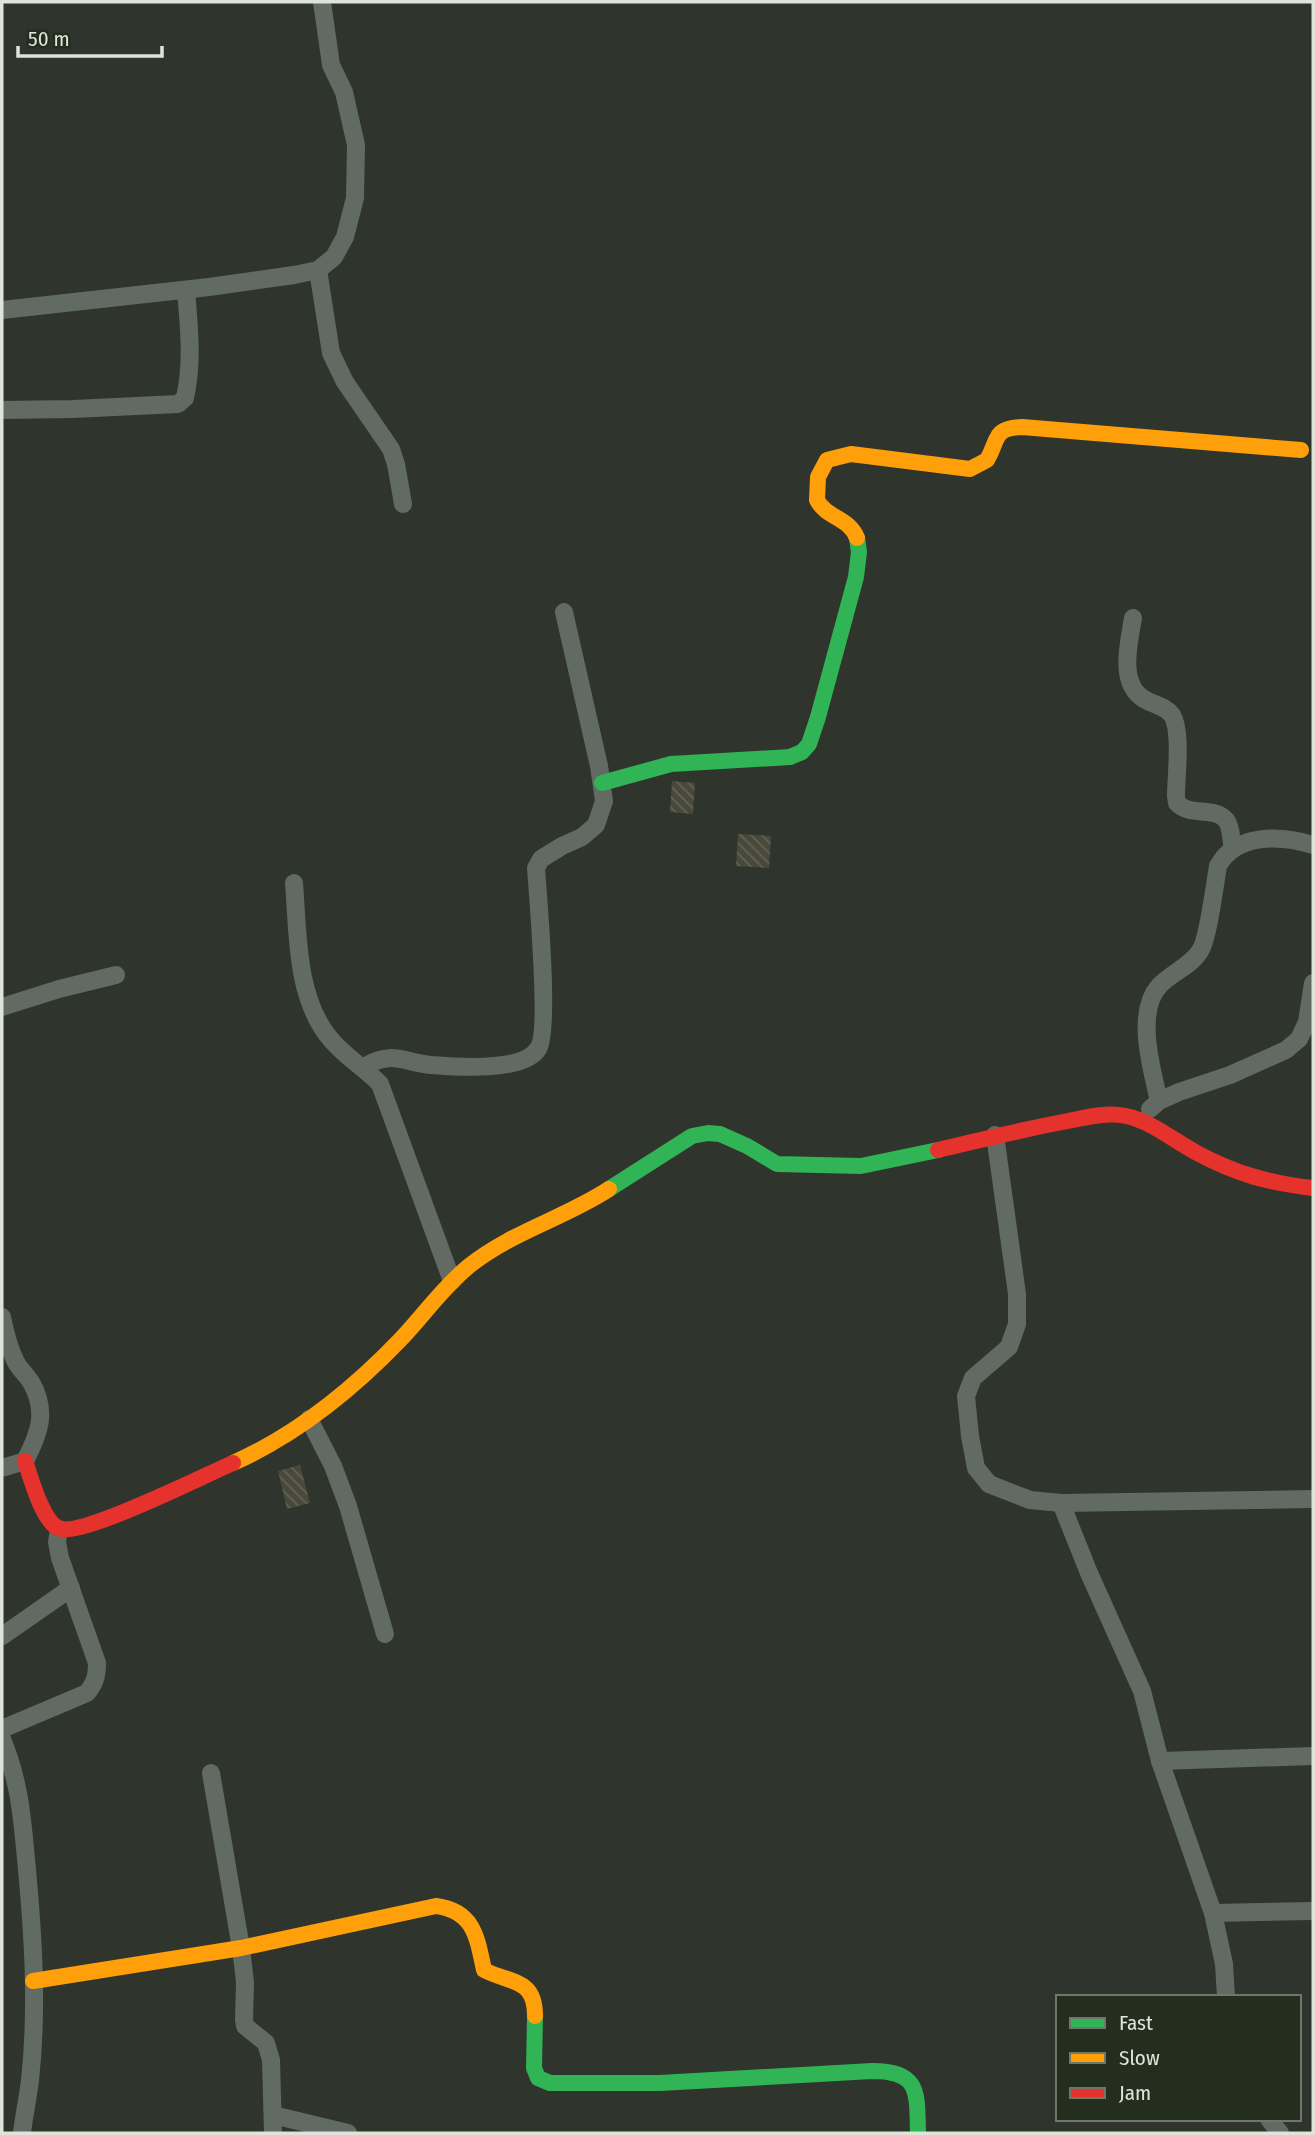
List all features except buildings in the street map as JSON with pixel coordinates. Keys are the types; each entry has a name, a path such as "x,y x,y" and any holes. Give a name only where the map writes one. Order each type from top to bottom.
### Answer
{"street":[{"path":"2,310 186,290 318,270 334,257 345,237 355,198 356,145 344,92 331,65 322,2"},
{"path":"318,270 331,353 345,382 391,449 403,504"},
{"path":"2,410 178,404 185,398 190,370 191,340 186,290"},
{"path":"602,783 671,764 790,757 802,752 809,744 855,580 859,544 855,530 848,523 822,511 817,505 817,481 821,467 827,460 851,454 970,470 988,462 994,438 1000,430 1010,427 1301,450"},
{"path":"365,1067 383,1057 442,1066 506,1065 520,1063 538,1051 542,1014 541,935 536,868 541,859 582,837 596,825 604,801 564,612"},
{"path":"1133,618 1127,658 1129,675 1135,690 1144,699 1162,706 1172,716 1177,728 1177,803 1188,811 1223,817 1228,822 1233,848"},
{"path":"1159,1101 1147,1041 1151,1003 1157,989 1188,964 1202,948 1218,866 1224,855 1242,843 1263,839 1313,845"},
{"path":"295,883 298,944 304,983 312,1005 326,1034 346,1056 365,1067 380,1084 452,1281"},
{"path":"2,1007 116,975"},
{"path":"1138,1119 1159,1101 1230,1075 1286,1049 1299,1039 1307,1022 1313,983"},
{"path":"25,1461 40,1503 51,1523 59,1529 71,1530 107,1519 265,1449 332,1403 400,1340 452,1281 472,1264 514,1237 597,1197 692,1136 720,1134 777,1164 861,1166 906,1158 995,1135 1099,1115 1125,1115 1138,1119 1235,1171 1276,1184 1313,1188"},
{"path":"995,1135 1017,1294 1017,1324 1009,1347 973,1378 966,1396 976,1468 989,1484 1030,1500 1061,1503 1313,1499"},
{"path":"2,1317 16,1363 36,1393 40,1413 39,1435 25,1461 2,1468"},
{"path":"309,1419 333,1465 348,1506 385,1634"},
{"path":"1061,1503 1088,1573 1142,1691 1160,1761 1213,1913 1224,1964 1226,1995"},
{"path":"2,1729 87,1693 97,1675 97,1663 60,1558 57,1542 59,1529"},
{"path":"2,1636 71,1588"},
{"path":"2,1739 17,1779 30,1902 33,1981 30,2079 22,2133"},
{"path":"1160,1761 1313,1756"},
{"path":"211,1773 242,1948 245,2026 266,2043 271,2060 273,2133"},
{"path":"33,1981 242,1948 436,1906 453,1908 462,1914 472,1928 484,1970 493,1976 526,1985 533,1993 534,2068 538,2078 550,2082 660,2083 873,2071 898,2073 911,2084 915,2097 918,2133"},
{"path":"1213,1913 1313,1911"},
{"path":"273,2115 348,2133"}],"traffic: fast":[{"path":"602,783 671,764 790,757 802,752 809,744 818,717 856,577 859,552 857,538"},
{"path":"609,1189 692,1136 708,1133 720,1134 747,1146 777,1164 861,1166 938,1150"},
{"path":"535,2016 534,2068 538,2078 550,2083 660,2083 888,2072 899,2075 913,2087 916,2095 918,2133"}],"traffic: slow":[{"path":"857,538 849,526 826,511 817,500 818,477 827,460 851,454 970,469 987,460 1001,433 1022,427 1301,450"},
{"path":"233,1463 279,1439 343,1394 400,1340 450,1283 485,1254 609,1189"},
{"path":"33,1981 241,1948 436,1906 459,1913 466,1920 476,1937 484,1970 526,1988 534,2004 535,2016"}],"traffic: jam":[{"path":"938,1150 1082,1118 1119,1115 1144,1122 1197,1153 1239,1172 1313,1188"},
{"path":"25,1461 47,1517 58,1528 70,1529 115,1515 233,1463"}]}
